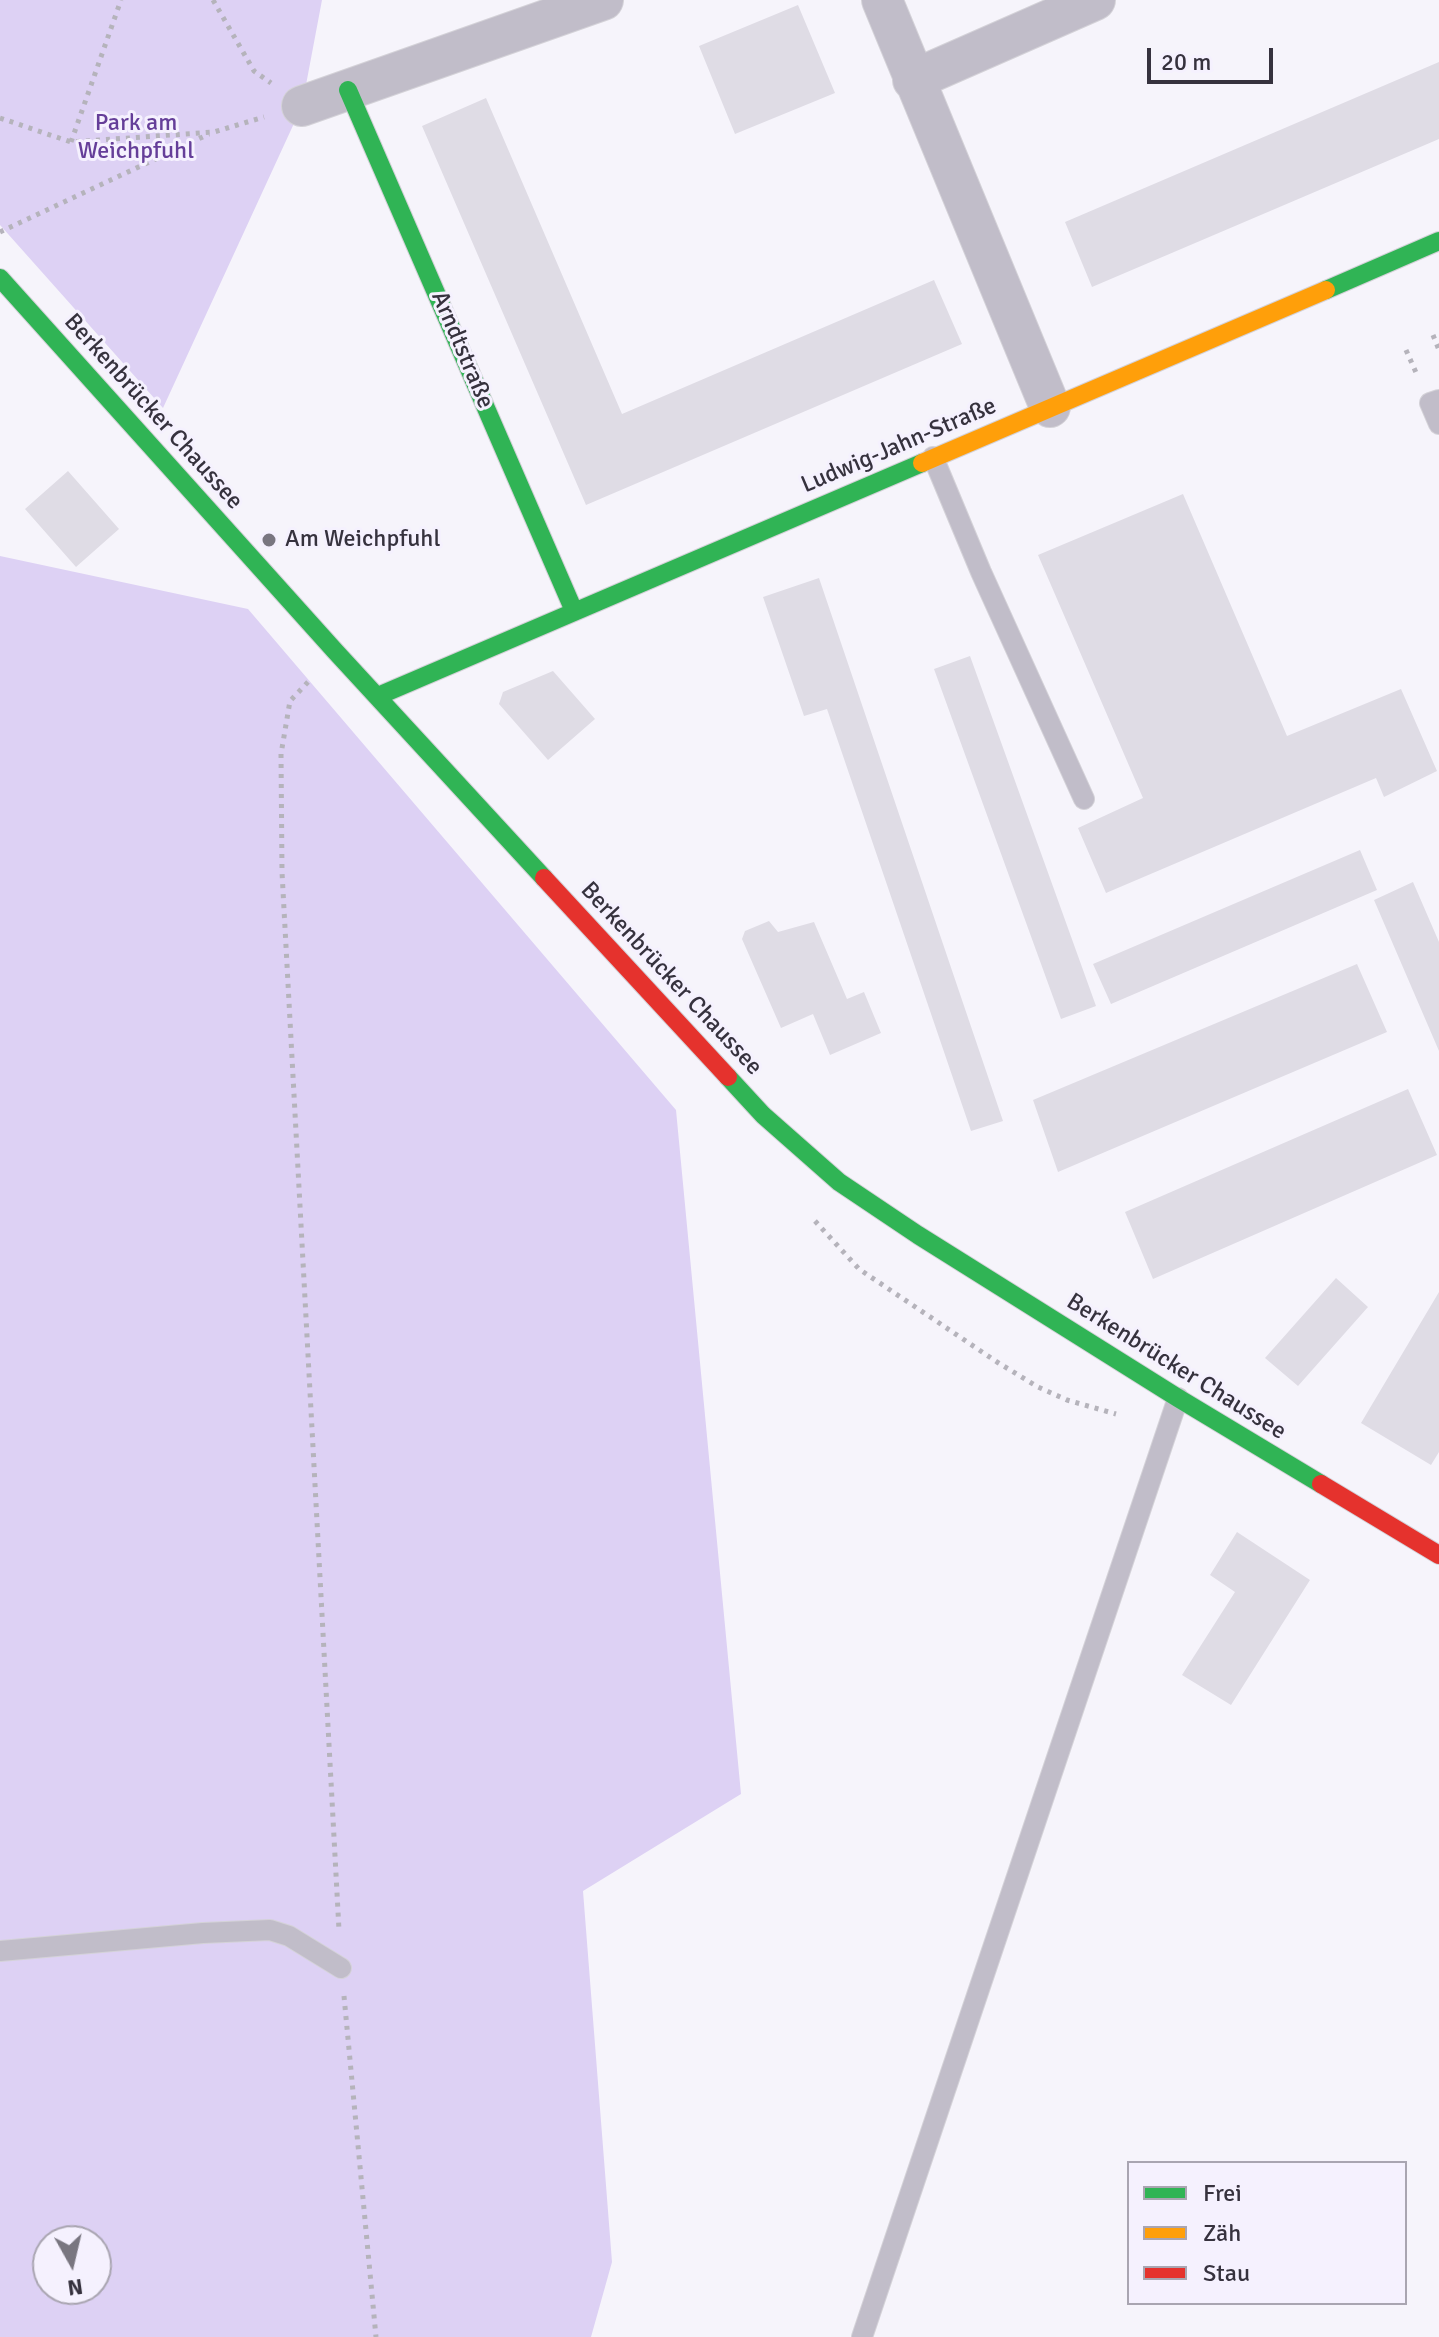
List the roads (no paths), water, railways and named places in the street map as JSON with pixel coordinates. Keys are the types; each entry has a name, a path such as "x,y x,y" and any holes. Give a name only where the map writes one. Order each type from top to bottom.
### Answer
{"main road":[{"name":"Arndtstraße","path":"348,90 574,611"},
{"name":"Ludwig-Jahn-Straße","path":"378,696 1439,241"},
{"name":"Berkenbrücker Chaussee","path":"0,278 335,651 763,1115 839,1182 918,1235 1178,1398 1439,1555"}],"street":[{"path":"302,106 603,0"},
{"path":"882,0 1050,407"},
{"path":"913,80 1095,0"}],"lane":[{"path":"1439,400 1430,403 1439,424"},
{"path":"933,457 981,572 1084,799"},
{"path":"862,2337 1178,1398"},
{"path":"0,1951 270,1930 289,1936 341,1968"}],"place":[{"name":"Am Weichpfuhl","path":"269,540"}],"park label":[{"name":"Park am Weichpfuhl","path":"136,138"}]}
